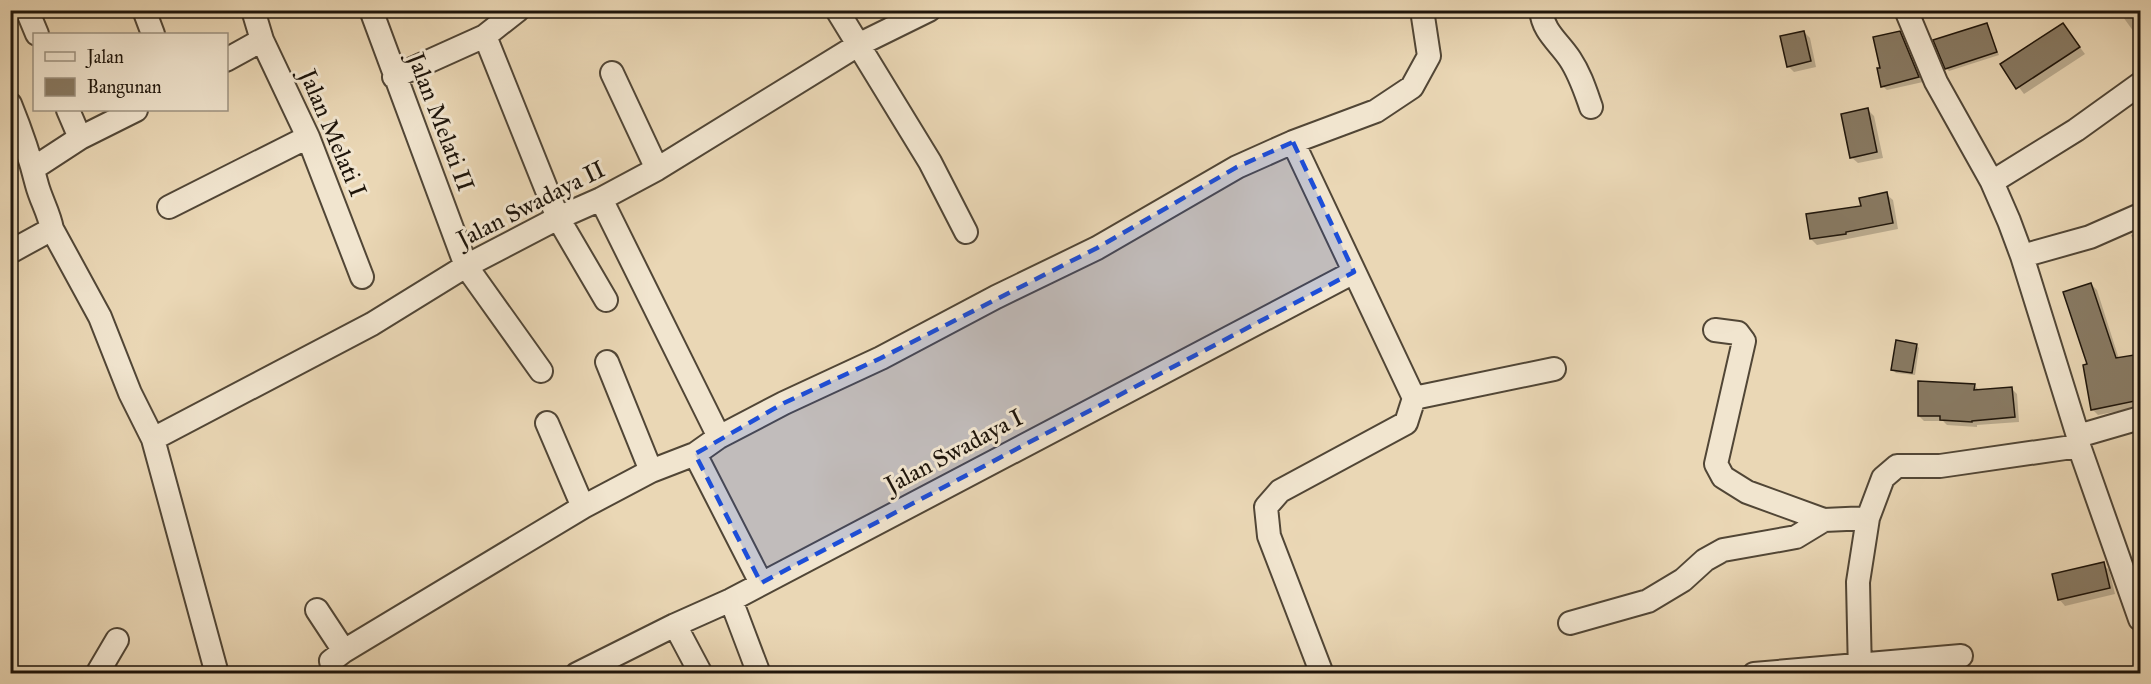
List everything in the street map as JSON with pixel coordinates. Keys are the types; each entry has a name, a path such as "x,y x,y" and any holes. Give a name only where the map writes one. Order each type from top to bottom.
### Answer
{"street":[{"path":"27,10 37,33"},
{"path":"144,10 153,33"},
{"name":"Jalan Melati I","path":"253,10 262,40 308,137 363,277"},
{"name":"Jalan Melati II","path":"371,10 466,266 541,371"},
{"path":"394,77 485,36 518,10"},
{"path":"837,10 930,162 966,232"},
{"name":"Jalan Swadaya II","path":"153,439 372,324 466,266 657,170 858,45 929,10"},
{"path":"334,674 331,662 344,651 584,507 651,471 695,454 719,437 784,403 881,358 996,297 1097,248 1237,167 1293,142 1376,111 1412,87 1429,56 1422,10"},
{"path":"1541,10 1545,29 1569,57 1582,79 1591,107"},
{"path":"1906,10 1936,82 1992,182 2022,256 2078,441 2140,619"},
{"path":"485,36 558,218 606,300"},
{"path":"228,59 262,40"},
{"path":"612,73 657,170"},
{"path":"1992,182 2076,130 2140,84"},
{"path":"10,104 34,168 52,229 100,317 130,393 153,439 217,674"},
{"path":"68,111 80,138"},
{"path":"34,168 80,138 134,111"},
{"path":"169,207 308,137"},
{"path":"1293,142 1414,398 1406,423 1280,491 1266,507 1269,536 1322,674"},
{"path":"601,200 719,437"},
{"path":"2022,256 2090,237 2140,215"},
{"path":"10,252 52,229"},
{"name":"Jalan Swadaya I","path":"577,674 675,624 731,600 1354,272"},
{"path":"1715,330 1738,333 1744,341 1716,464 1723,477 1747,492 1824,520 1868,518"},
{"path":"607,362 651,471"},
{"path":"1414,398 1554,369"},
{"path":"1860,669 1858,582 1868,518 1882,478 1897,466 1940,466 2078,441 2140,418"},
{"path":"547,423 584,507"},
{"path":"695,454 761,583"},
{"path":"1570,623 1648,601 1683,580 1705,560 1723,550 1796,537 1824,520"},
{"path":"731,600 759,674"},
{"path":"317,610 344,651"},
{"path":"675,624 701,674"},
{"path":"97,674 117,640"},
{"path":"1754,674 1860,669 1961,656"}],"highlighted area":[{"path":"1293,142 1354,272 761,583 695,454 784,403 881,358 1097,248 1237,167"}],"building":[{"path":"1987,23 1997,52 1945,69 1933,40"},
{"path":"2063,23 2080,47 2016,89 2000,64"},
{"path":"1804,31 1811,61 1787,67 1780,36"},
{"path":"1900,31 1919,77 1881,87 1877,68 1880,68 1873,37"},
{"path":"1868,108 1877,152 1850,158 1841,114"},
{"path":"1887,192 1893,223 1846,232 1846,234 1810,239 1806,214 1861,206 1859,198"},
{"path":"2091,283 2116,358 2134,355 2140,400 2091,410 2083,365 2087,364 2063,292"},
{"path":"1896,340 1917,344 1912,373 1891,370"},
{"path":"1918,381 1975,384 1974,390 2012,387 2015,417 1972,422 1940,420 1940,416 1918,416"},
{"path":"2104,562 2110,588 2058,600 2052,574"}]}
